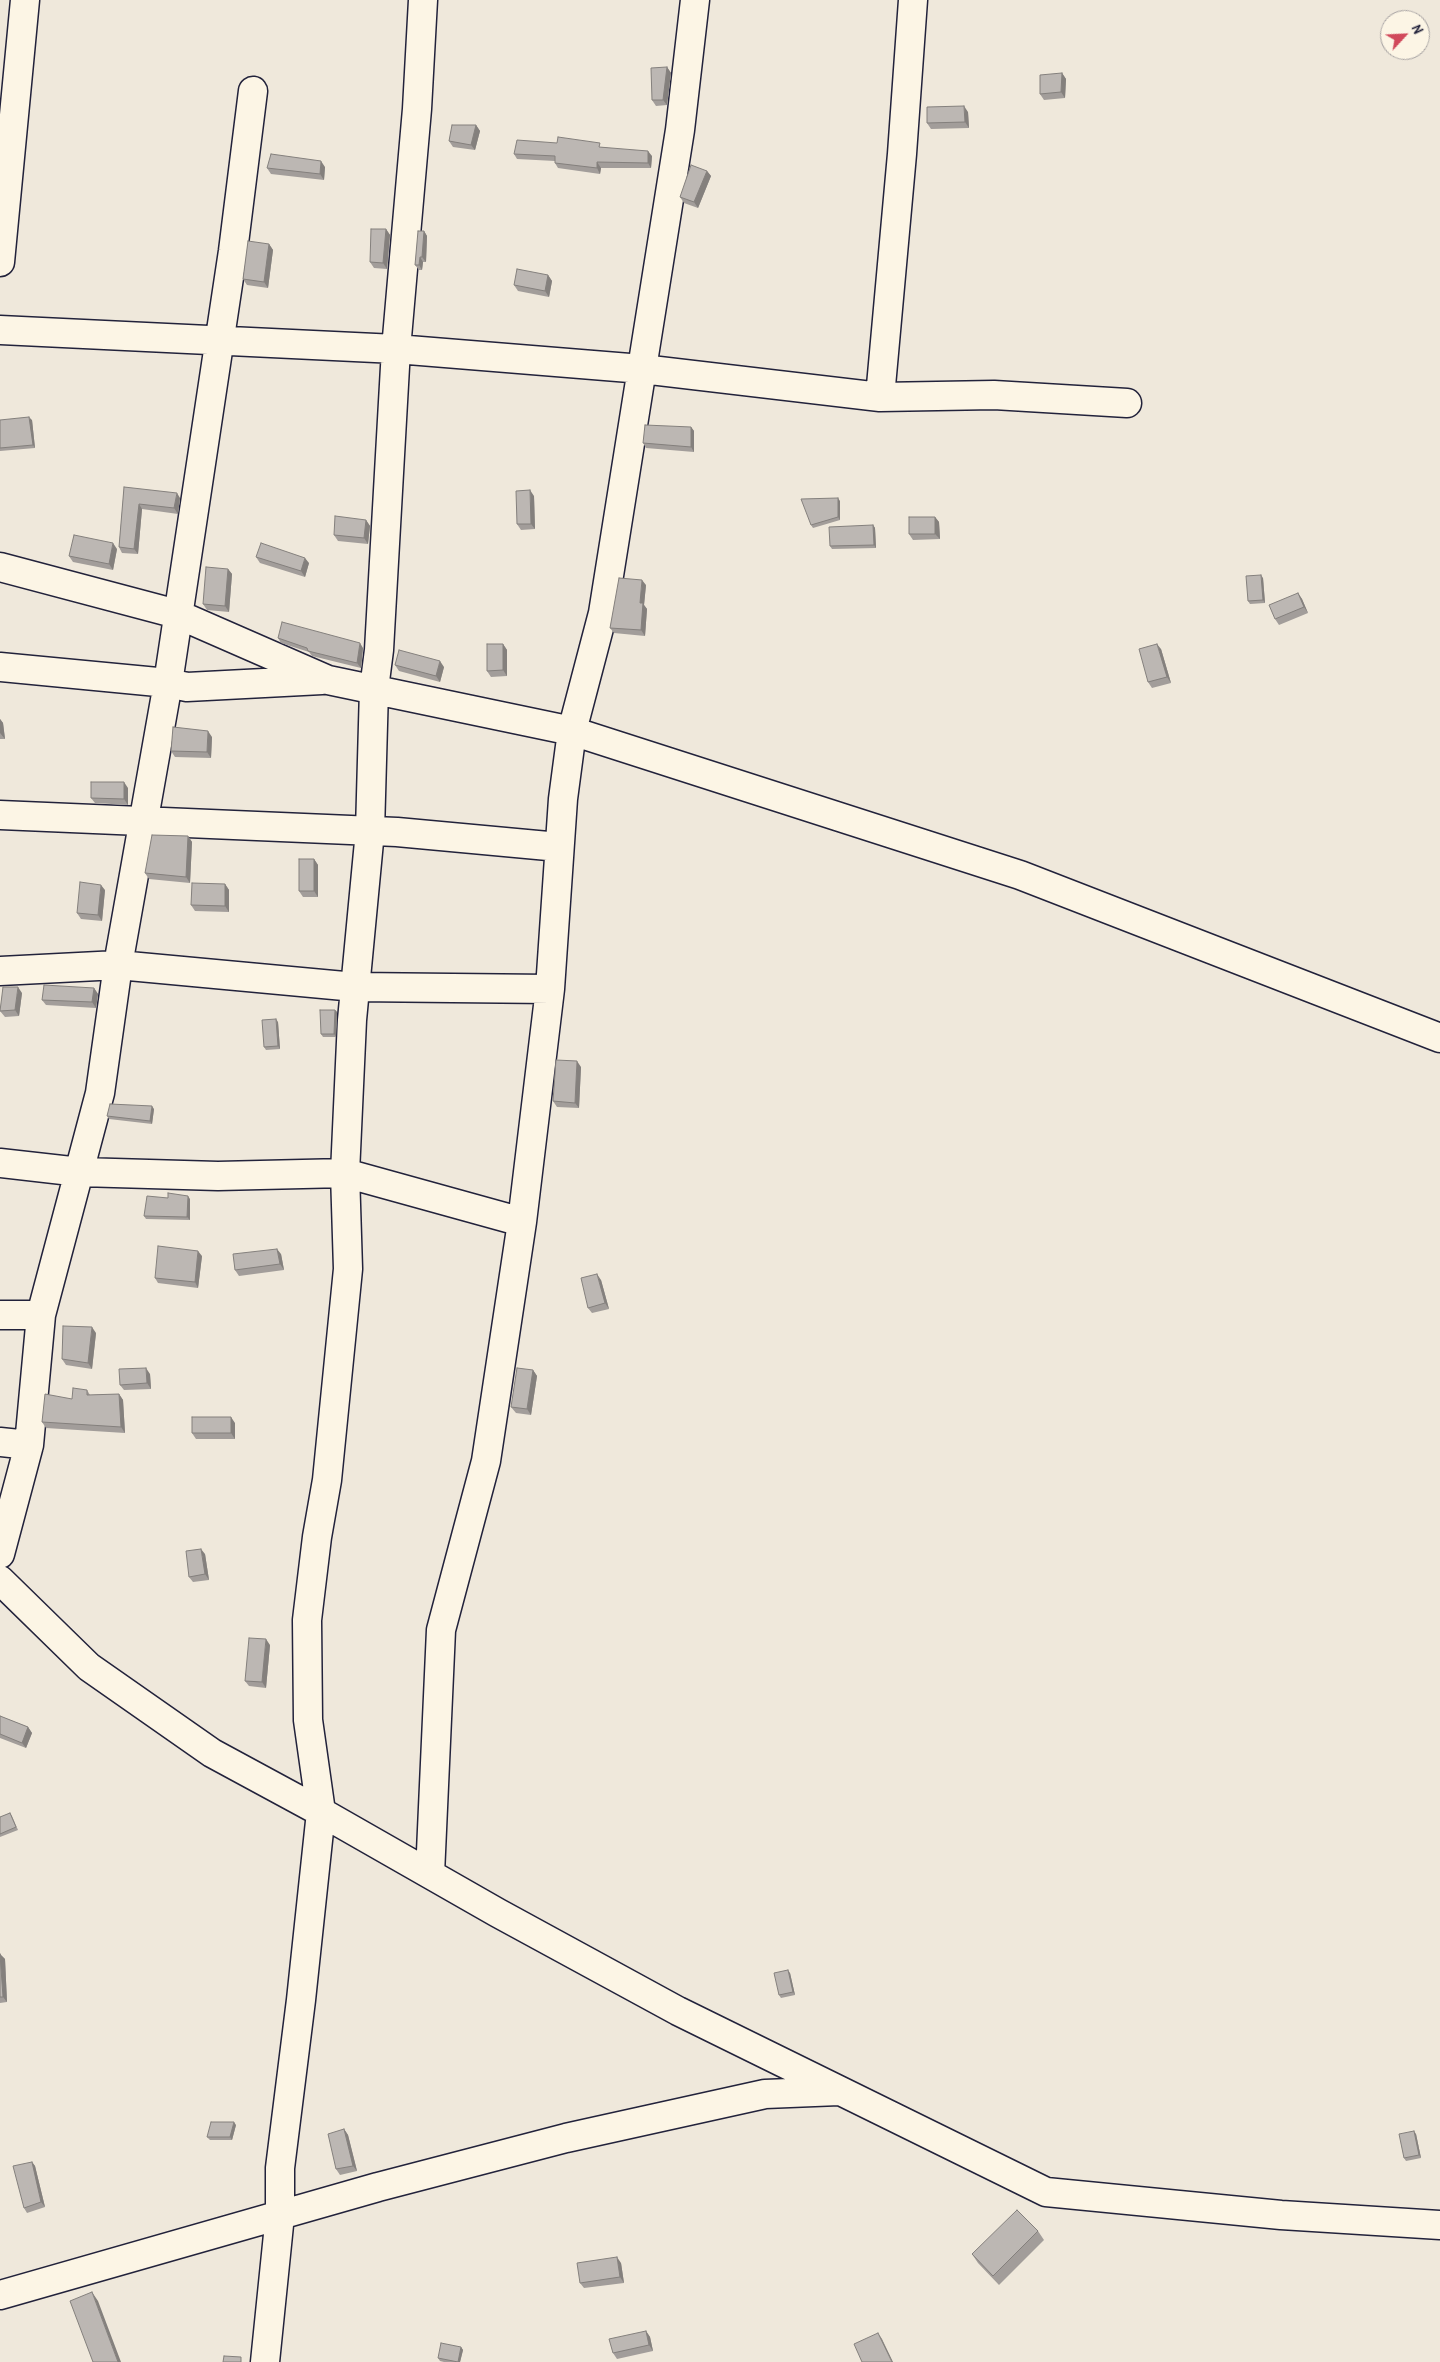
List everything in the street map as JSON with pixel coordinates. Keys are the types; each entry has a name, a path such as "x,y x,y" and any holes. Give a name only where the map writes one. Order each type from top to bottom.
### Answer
{"street":[{"path":"0,262 25,0"},
{"path":"265,2362 280,2215 280,2168 301,2000 321,1812 308,1720 307,1620 317,1537 328,1480 342,1354 348,1269 345,1173 355,987 370,831 374,689 379,650 396,349 417,109 423,0"},
{"path":"430,1874 441,1630 486,1461 522,1222 550,989 563,799 572,732 603,613 680,130 695,0"},
{"path":"880,397 902,154 913,0"},
{"path":"0,1554 30,1444 41,1315 100,1093 118,965 168,683 220,341 253,92"},
{"path":"0,330 396,349 642,369 880,397 994,395 1127,403"},
{"path":"0,567 178,614 328,680 572,732 1020,875 1440,1038"},
{"path":"0,667 168,683 187,687 328,680"},
{"path":"0,815 370,831 559,846"},
{"path":"0,971 118,965 355,987 550,989"},
{"path":"0,1163 80,1172 218,1176 345,1173 522,1222"},
{"path":"0,1315 41,1315"},
{"path":"0,1442 30,1444"},
{"path":"0,1580 89,1667 212,1753 678,2011 1046,2192 1281,2215 1440,2225"},
{"path":"0,2295 378,2187 556,2141 765,2094 840,2091"}],"building":[{"path":"667,67 663,100 652,100 651,68"},
{"path":"1062,73 1061,92 1040,94 1040,75"},
{"path":"964,106 965,122 927,123 927,107"},
{"path":"452,125 476,125 471,145 449,141"},
{"path":"558,137 600,143 599,147 648,151 648,163 597,162 597,168 555,163 555,156 514,154 517,140 557,143"},
{"path":"271,154 321,161 320,174 267,168"},
{"path":"691,165 707,171 694,202 680,197"},
{"path":"371,229 386,229 383,263 370,262"},
{"path":"418,231 424,231 422,257 420,257 419,265 415,265"},
{"path":"248,241 269,244 264,282 243,279"},
{"path":"517,269 548,275 545,291 514,285"},
{"path":"29,417 33,445 0,448 0,420"},
{"path":"645,425 691,427 691,447 643,443"},
{"path":"124,487 177,493 174,508 139,504 134,549 119,547"},
{"path":"530,490 531,524 517,524 516,491"},
{"path":"838,498 838,517 811,525 801,499"},
{"path":"335,516 366,520 364,538 334,535"},
{"path":"909,517 935,517 935,534 909,534"},
{"path":"873,525 874,545 830,546 829,527"},
{"path":"74,535 113,543 109,564 69,556"},
{"path":"261,543 305,558 301,571 256,557"},
{"path":"206,567 228,569 225,606 203,604"},
{"path":"1261,575 1263,600 1248,601 1246,576"},
{"path":"619,578 642,580 640,603 643,603 641,630 610,628"},
{"path":"1298,593 1304,607 1275,619 1269,605"},
{"path":"282,622 360,643 357,663 308,651 307,648 278,638"},
{"path":"487,644 503,644 503,670 487,671"},
{"path":"1157,644 1167,677 1148,682 1139,649"},
{"path":"399,650 440,661 436,676 395,665"},
{"path":"173,727 208,731 207,752 171,751"},
{"path":"91,782 124,782 124,799 91,798"},
{"path":"152,835 188,836 186,877 145,873"},
{"path":"299,859 314,859 314,891 299,891"},
{"path":"80,882 101,885 98,915 77,913"},
{"path":"192,883 225,884 225,906 191,905"},
{"path":"44,985 94,988 92,1002 42,1000"},
{"path":"3,987 18,987 15,1010 0,1011"},
{"path":"320,1010 335,1010 334,1034 321,1034"},
{"path":"276,1019 278,1046 264,1047 262,1020"},
{"path":"556,1060 577,1061 575,1103 553,1101"},
{"path":"110,1104 152,1106 150,1121 107,1116"},
{"path":"168,1193 188,1196 187,1217 144,1216 147,1196 168,1198"},
{"path":"158,1246 198,1251 195,1282 155,1278"},
{"path":"277,1249 280,1264 235,1270 233,1254"},
{"path":"597,1274 605,1303 588,1308 581,1278"},
{"path":"63,1326 92,1327 88,1363 62,1359"},
{"path":"146,1368 147,1383 120,1385 119,1369"},
{"path":"517,1368 533,1370 527,1409 511,1407"},
{"path":"73,1388 87,1390 87,1395 119,1394 121,1427 42,1422 45,1394 72,1399"},
{"path":"192,1417 231,1417 231,1433 192,1433"},
{"path":"201,1549 205,1574 189,1577 186,1551"},
{"path":"249,1638 266,1639 262,1682 245,1681"},
{"path":"0,1716 28,1727 22,1743 0,1734"},
{"path":"10,1813 16,1827 0,1834 0,1817"},
{"path":"0,1954 3,1997 0,1997"},
{"path":"788,1970 793,1992 779,1995 774,1973"},
{"path":"211,2122 234,2122 230,2137 207,2137"},
{"path":"344,2129 353,2166 336,2169 328,2134"},
{"path":"1414,2131 1419,2155 1404,2158 1399,2134"},
{"path":"32,2162 41,2202 24,2208 13,2166"},
{"path":"1017,2210 1038,2231 993,2276 972,2254"},
{"path":"617,2257 620,2277 580,2283 577,2263"},
{"path":"92,2292 118,2362 93,2362 70,2301"},
{"path":"646,2331 649,2345 613,2353 609,2339"},
{"path":"878,2333 892,2362 862,2362 854,2344"},
{"path":"441,2343 461,2347 458,2362 438,2358"},
{"path":"224,2356 241,2357 241,2362 223,2362"}]}
